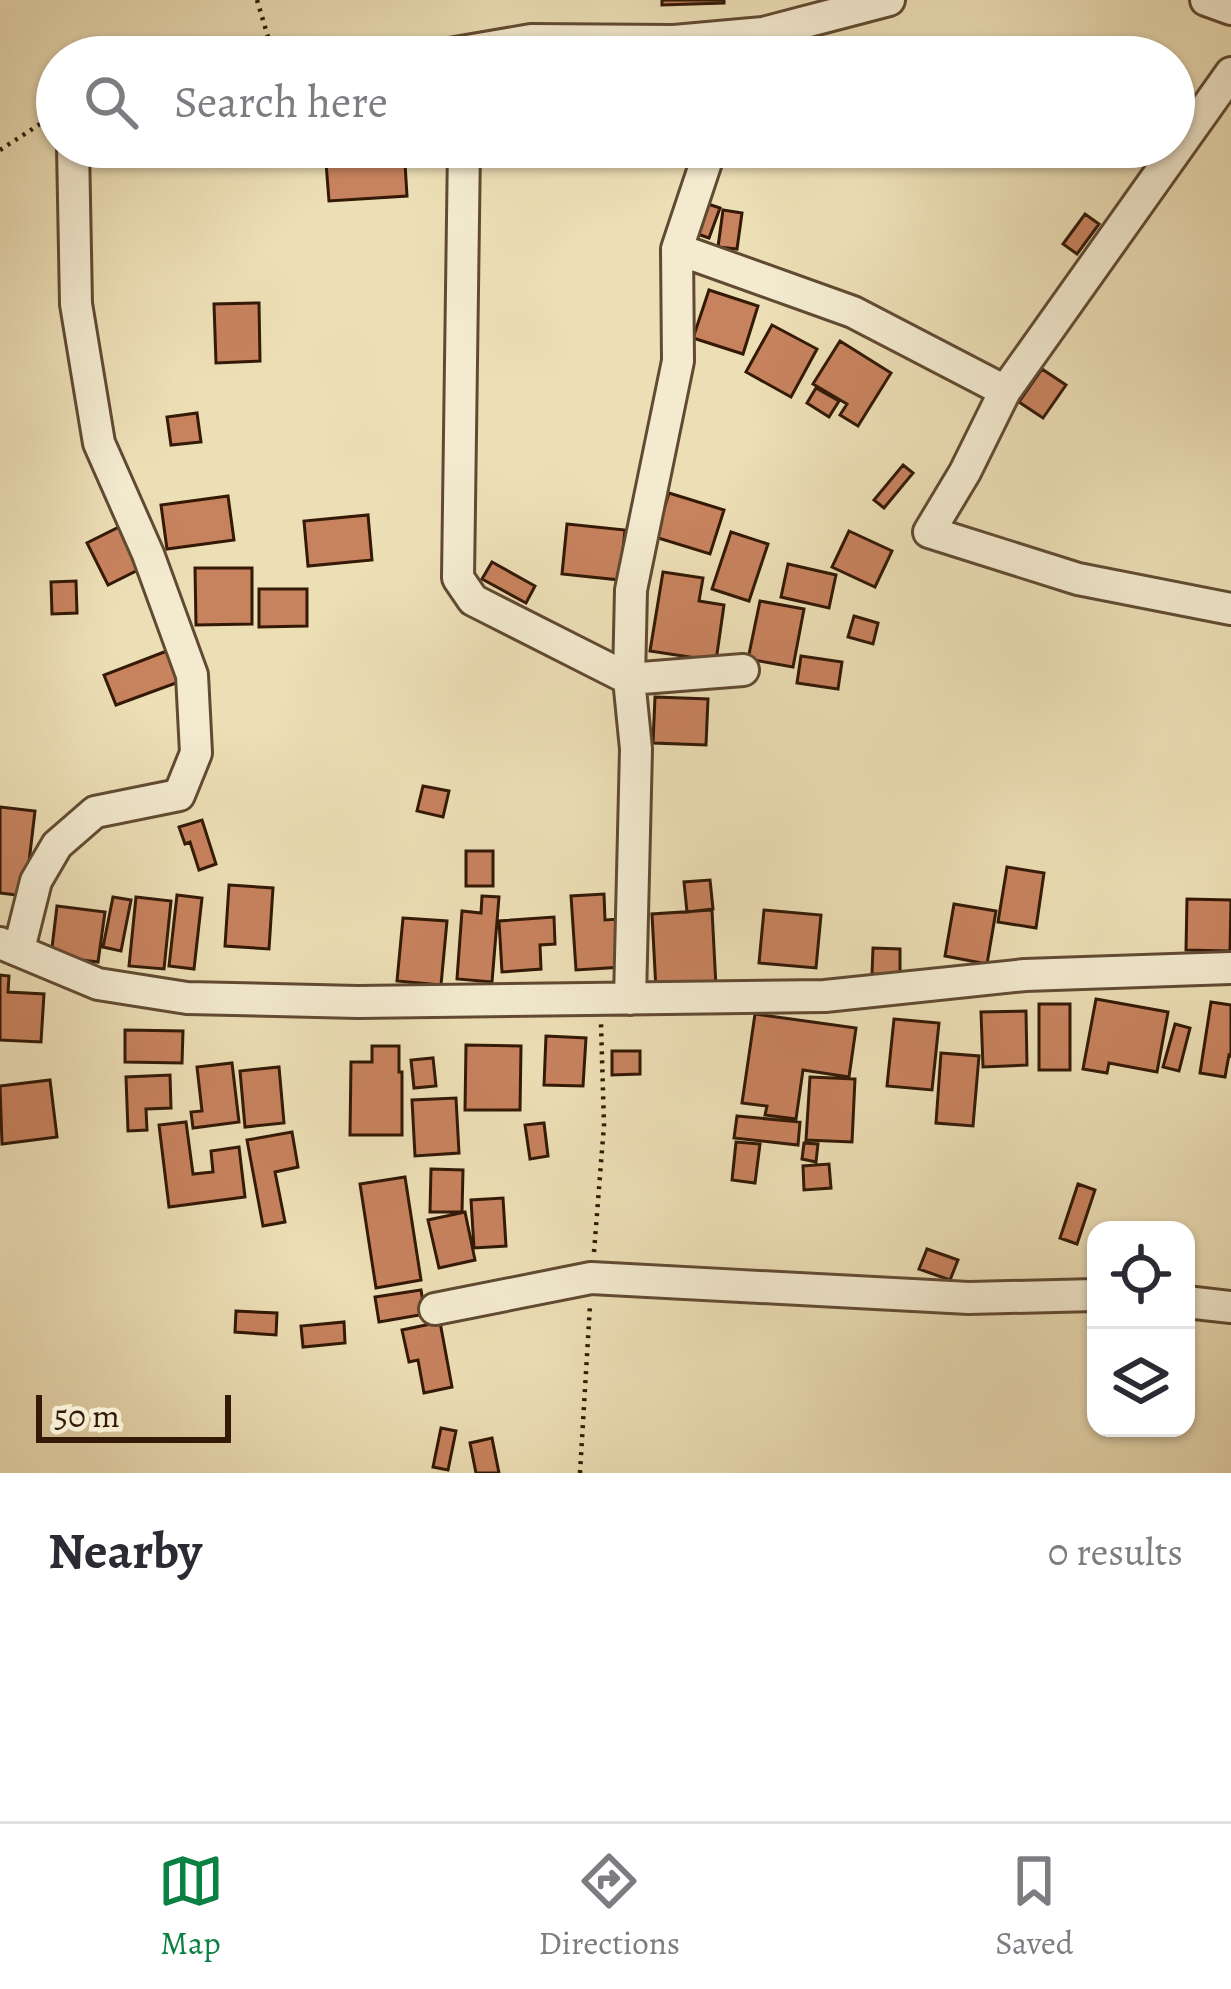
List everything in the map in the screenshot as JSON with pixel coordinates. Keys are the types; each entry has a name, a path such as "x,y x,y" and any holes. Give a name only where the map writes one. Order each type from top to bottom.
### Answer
{"street":[{"path":"789,36 889,0"},
{"path":"1206,0 1231,9"},
{"path":"1195,124 1231,73"},
{"path":"73,168 76,304 99,442 148,554 192,675 196,753 179,795 95,812 57,844 10,946 98,984 187,998 358,1002 825,995 1025,975 1231,968"},
{"path":"464,168 458,578 473,599 629,679 742,670"},
{"path":"615,999 636,749 629,679 631,590 678,362 676,249 704,168"},
{"path":"1163,168 1005,391 929,532 1078,580 1231,609"},
{"path":"676,249 853,312 1005,391"},
{"path":"435,1309 591,1278 969,1298 1087,1295"},
{"path":"1195,1303 1231,1307"}],"path":[{"path":"257,0 268,36"},
{"path":"0,150 36,127"},
{"path":"580,1473 615,999"}],"building":[{"path":"662,0 724,0 724,3 662,5"},
{"path":"326,168 405,168 407,196 329,201"},
{"path":"699,201 720,208 709,238 689,231"},
{"path":"723,210 742,213 737,249 718,247"},
{"path":"1085,214 1099,224 1077,254 1063,244"},
{"path":"709,290 758,306 743,354 693,338"},
{"path":"259,303 260,361 216,363 214,304"},
{"path":"772,325 817,349 791,397 746,372"},
{"path":"840,341 891,373 858,426 840,415 847,404 813,384"},
{"path":"1042,369 1066,385 1043,418 1019,402"},
{"path":"816,388 839,401 829,417 807,403"},
{"path":"197,413 201,442 171,445 167,417"},
{"path":"903,465 913,473 884,508 874,500"},
{"path":"669,493 724,510 710,554 655,537"},
{"path":"228,496 234,540 167,549 161,505"},
{"path":"368,515 372,560 308,566 304,521"},
{"path":"125,524 146,566 108,585 87,543"},
{"path":"567,524 625,530 620,580 562,574"},
{"path":"849,531 892,551 875,587 832,567"},
{"path":"731,532 768,544 749,601 712,589"},
{"path":"492,562 535,586 526,603 482,579"},
{"path":"788,564 836,575 829,608 781,597"},
{"path":"195,568 252,568 252,624 196,625"},
{"path":"663,572 703,578 699,601 724,605 716,661 650,651"},
{"path":"76,581 77,613 52,614 51,582"},
{"path":"259,589 307,589 307,626 259,627"},
{"path":"760,601 804,609 793,667 748,659"},
{"path":"854,616 878,623 873,644 848,637"},
{"path":"172,649 187,679 116,705 104,675"},
{"path":"801,656 842,662 838,689 797,683"},
{"path":"655,697 708,699 706,745 653,743"},
{"path":"423,786 449,791 443,817 417,811"},
{"path":"0,807 35,811 25,896 0,893"},
{"path":"202,820 216,864 199,870 190,842 185,844 179,827"},
{"path":"466,851 493,851 493,886 466,886"},
{"path":"1007,867 1044,873 1036,928 998,922"},
{"path":"710,880 713,909 687,912 684,882"},
{"path":"229,885 273,888 269,949 225,946"},
{"path":"604,894 605,920 620,919 623,967 576,970 571,896"},
{"path":"177,895 202,898 194,969 169,966"},
{"path":"482,896 499,897 492,982 457,979 462,911 481,913"},
{"path":"113,897 131,900 121,951 103,947"},
{"path":"136,897 171,901 164,969 129,966"},
{"path":"1187,899 1231,900 1230,951 1186,950"},
{"path":"954,904 996,911 987,964 945,956"},
{"path":"57,906 105,912 98,962 51,956"},
{"path":"712,910 716,987 656,990 652,914"},
{"path":"764,910 821,915 816,968 759,963"},
{"path":"554,917 555,944 540,945 541,969 502,972 499,921"},
{"path":"403,918 447,921 441,985 397,981"},
{"path":"873,948 900,949 900,975 872,974"},
{"path":"0,975 9,976 8,992 44,994 41,1042 0,1040"},
{"path":"1096,999 1168,1012 1157,1072 1109,1063 1107,1073 1083,1069"},
{"path":"1211,1002 1231,1005 1231,1056 1225,1077 1200,1073"},
{"path":"1039,1004 1070,1004 1070,1070 1039,1070"},
{"path":"1026,1011 1027,1065 983,1067 981,1012"},
{"path":"755,1014 856,1028 849,1077 803,1070 796,1119 765,1115 767,1106 742,1103"},
{"path":"894,1019 939,1023 932,1090 887,1086"},
{"path":"1175,1024 1190,1028 1179,1071 1163,1067"},
{"path":"125,1030 183,1031 182,1063 125,1062"},
{"path":"546,1036 586,1038 583,1086 544,1085"},
{"path":"466,1045 521,1046 520,1110 465,1110"},
{"path":"372,1046 399,1046 402,1135 350,1135 351,1062 372,1062"},
{"path":"612,1051 640,1051 640,1074 612,1075"},
{"path":"941,1053 979,1056 973,1126 936,1123"},
{"path":"433,1058 436,1086 414,1088 411,1060"},
{"path":"232,1063 239,1122 193,1128 191,1112 202,1111 197,1067"},
{"path":"279,1067 284,1123 245,1127 240,1071"},
{"path":"170,1075 171,1108 146,1109 147,1130 128,1131 126,1077"},
{"path":"810,1077 855,1079 852,1142 806,1140"},
{"path":"50,1080 57,1137 2,1144 0,1086"},
{"path":"456,1098 459,1153 415,1156 412,1100"},
{"path":"737,1116 800,1122 798,1145 734,1138"},
{"path":"186,1122 193,1174 213,1172 211,1151 239,1147 245,1197 169,1207 159,1125"},
{"path":"544,1123 548,1156 530,1159 525,1125"},
{"path":"292,1132 298,1167 275,1172 285,1222 263,1226 247,1140"},
{"path":"736,1142 760,1144 755,1183 732,1180"},
{"path":"804,1143 818,1144 816,1162 802,1159"},
{"path":"829,1164 831,1188 804,1190 803,1166"},
{"path":"431,1169 463,1170 462,1212 430,1212"},
{"path":"405,1177 421,1280 376,1288 360,1184"},
{"path":"1078,1184 1095,1190 1077,1244 1060,1238"},
{"path":"503,1198 506,1246 474,1248 471,1200"},
{"path":"465,1212 475,1260 439,1268 428,1220"},
{"path":"927,1249 958,1260 950,1280 919,1269"},
{"path":"421,1290 425,1314 379,1322 375,1297"},
{"path":"236,1311 277,1313 276,1335 235,1332"},
{"path":"344,1322 345,1343 303,1347 301,1326"},
{"path":"440,1322 452,1387 424,1393 418,1360 409,1362 402,1330"},
{"path":"441,1428 456,1431 448,1470 433,1467"},
{"path":"492,1438 499,1473 476,1473 470,1443"}]}
